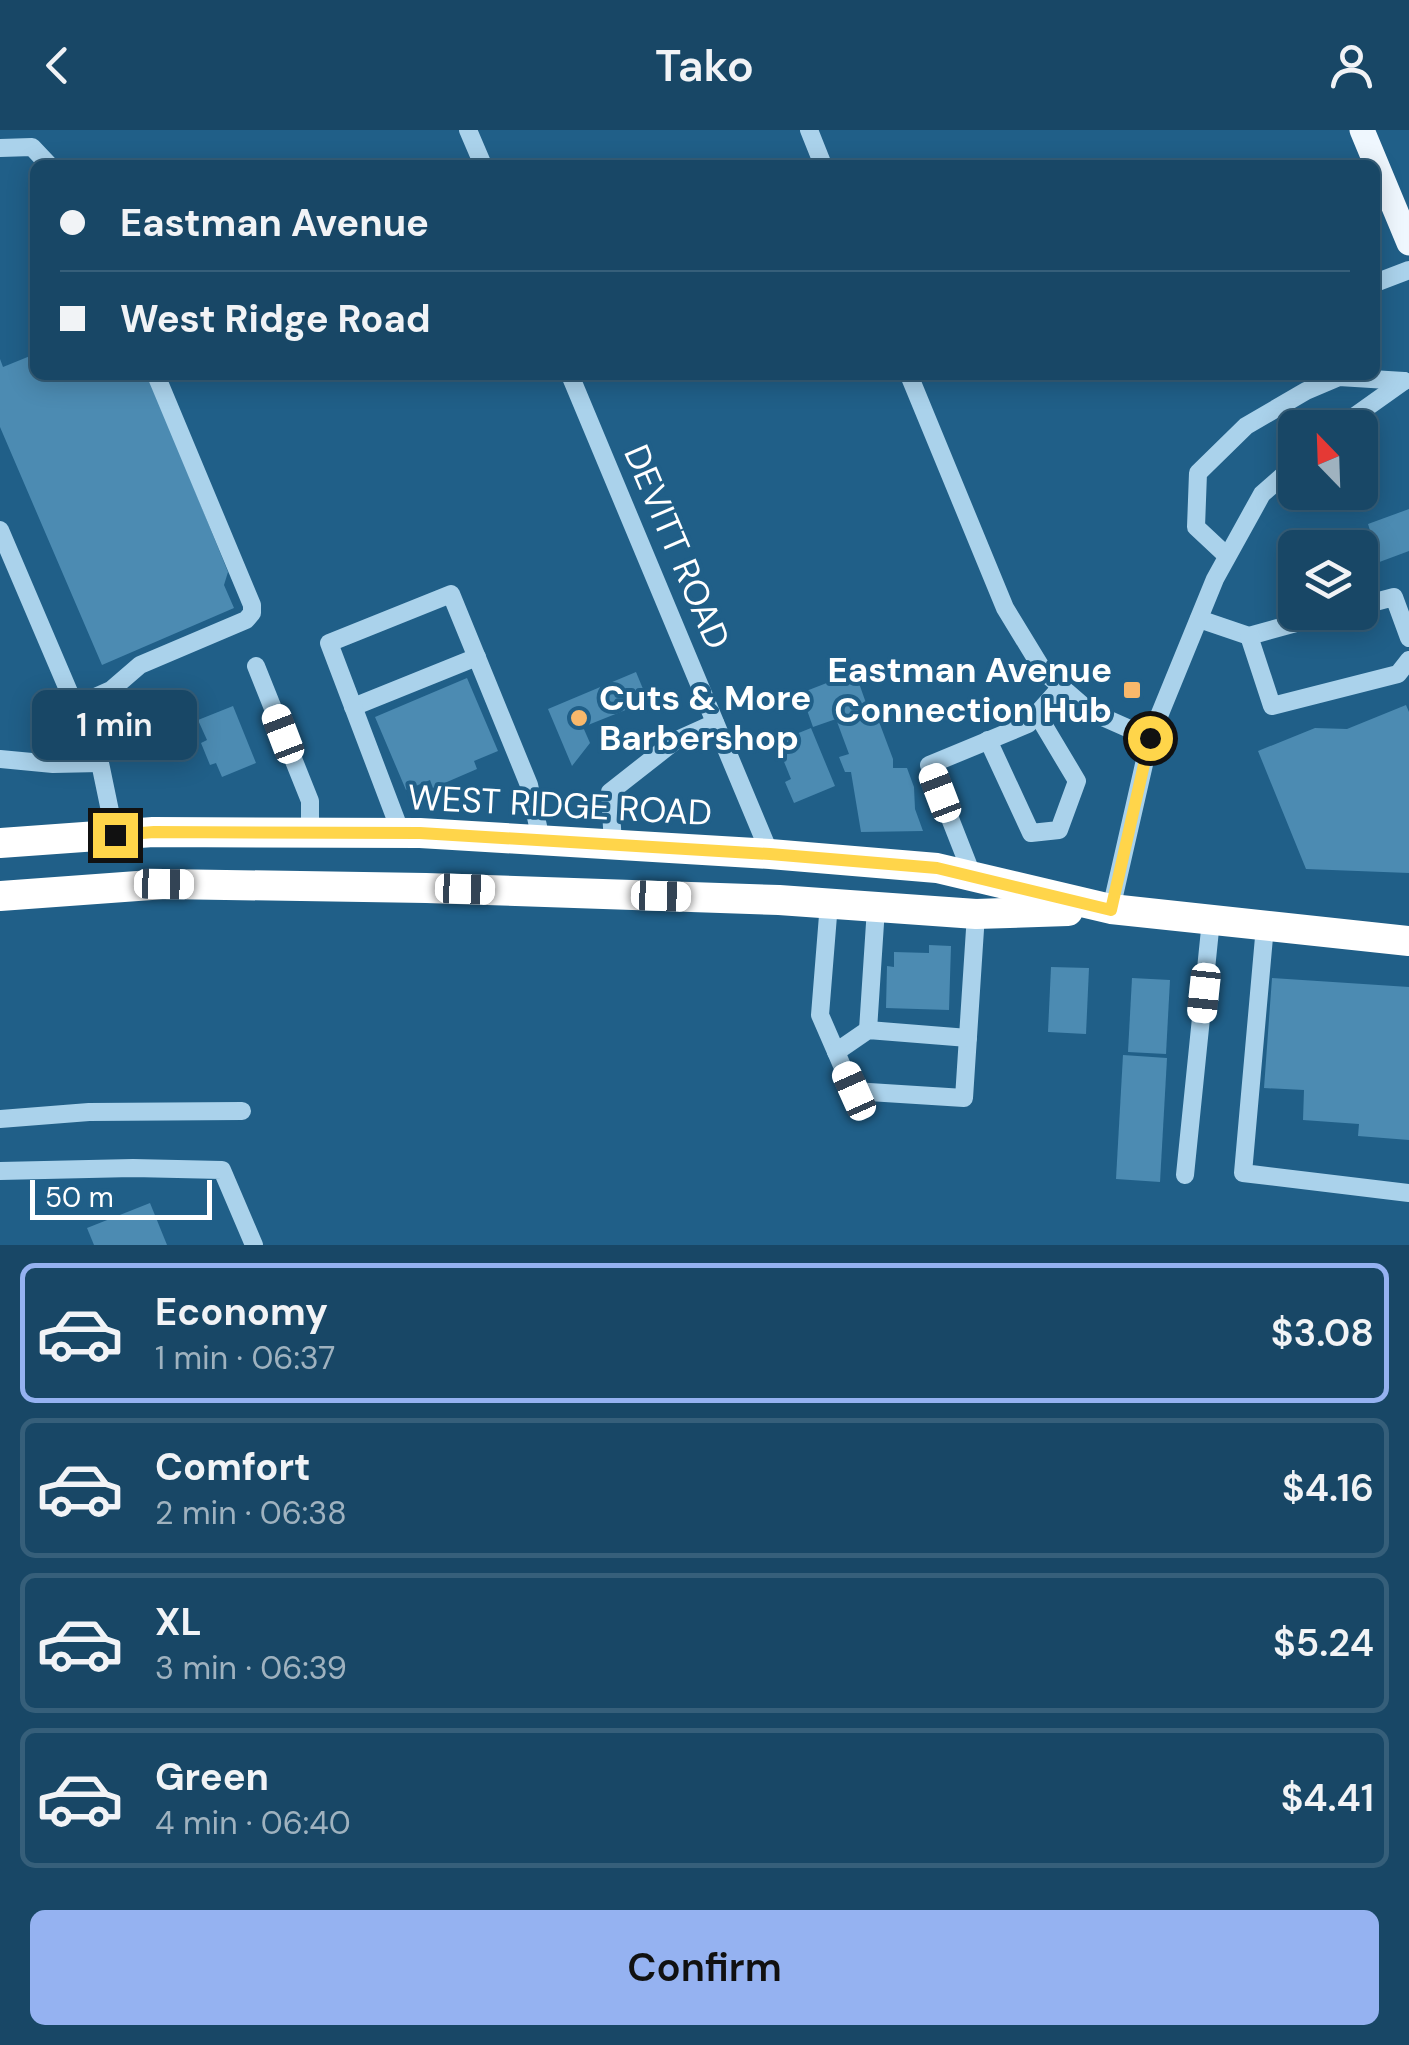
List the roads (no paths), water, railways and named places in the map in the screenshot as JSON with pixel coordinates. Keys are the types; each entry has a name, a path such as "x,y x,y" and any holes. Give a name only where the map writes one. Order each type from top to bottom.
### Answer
{"highway":[{"name":"WEST RIDGE ROAD","path":"0,843 154,832 310,832 613,844 937,868 1111,910"},
{"name":"WEST RIDGE ROAD","path":"0,896 164,884 426,888 829,904 976,914 1111,910 1409,941"}],"main road":[{"path":"1362,130 1374,160"},
{"path":"1380,173 1409,243"}],"street":[{"path":"468,130 481,160"},
{"path":"809,130 821,160"},
{"path":"0,148 32,147 44,160"},
{"path":"1380,282 1409,270"},
{"path":"1380,378 1406,380"},
{"path":"76,706 111,690 140,665 246,620 252,613 226,538 158,380"},
{"name":"DEVITT ROAD","path":"572,380 770,854"},
{"path":"911,380 1005,608 1044,672 1089,712 1150,738"},
{"path":"1227,556 1196,527 1198,473 1246,426 1330,380"},
{"path":"1364,410 1406,380"},
{"path":"1111,910 1150,738 1227,556 1262,494 1278,480"},
{"path":"0,530 100,763 115,835"},
{"path":"401,833 329,643 452,594 530,785 541,840"},
{"path":"1378,601 1394,596 1409,638"},
{"path":"1198,619 1249,636 1278,628"},
{"path":"1249,636 1272,706 1398,674 1409,660"},
{"path":"353,707 477,657"},
{"path":"256,666 310,801 310,832"},
{"path":"973,877 929,765 1028,724 1061,687"},
{"path":"988,740 1031,833 1059,830 1077,781 1037,714"},
{"path":"613,844 610,792 675,741 715,722"},
{"path":"0,759 100,763"},
{"path":"829,904 820,1016 854,1091 964,1098 976,914"},
{"path":"868,1030 876,908"},
{"path":"1186,1175 1211,920"},
{"path":"1265,926 1243,1173 1409,1192"},
{"path":"836,1052 868,1030 968,1038"},
{"path":"0,1119 89,1112 242,1111"},
{"path":"0,1171 222,1170 254,1245"}],"place":[{"name":"Eastman Avenue Connection Hub","path":"1132,690"},
{"name":"Cuts & More Barbershop","path":"579,718"}]}
